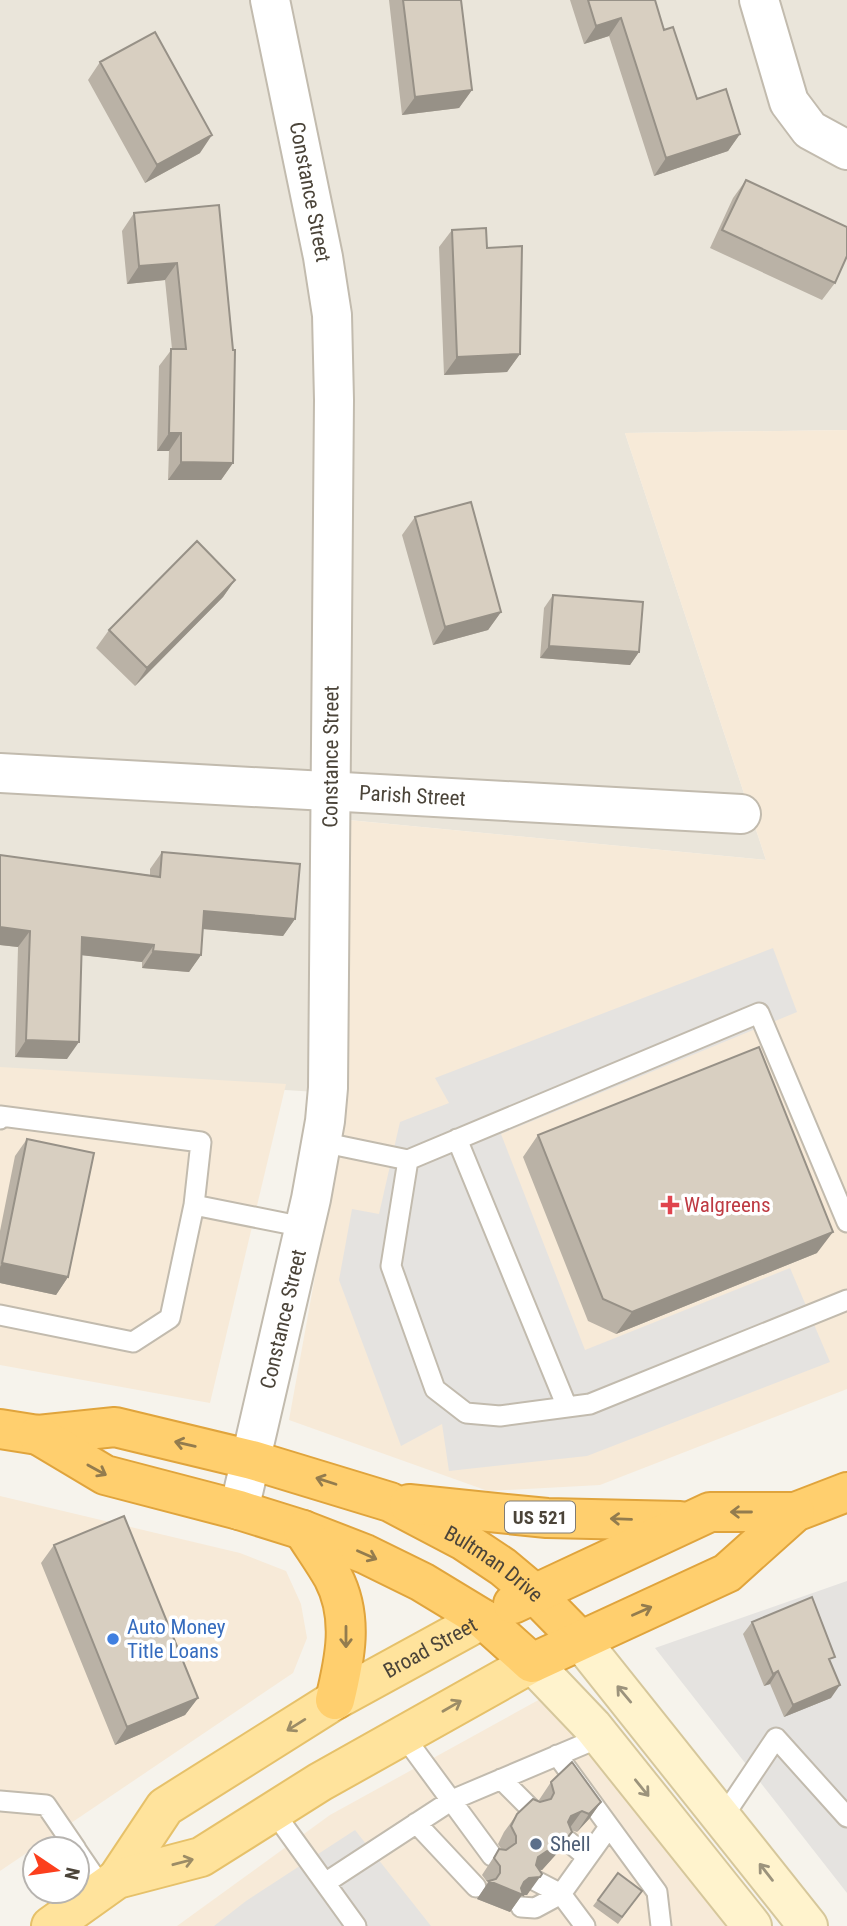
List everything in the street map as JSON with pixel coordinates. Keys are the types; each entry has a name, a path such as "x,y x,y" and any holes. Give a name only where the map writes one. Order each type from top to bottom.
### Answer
{"highway":[{"name":"Bultman Drive","path":"0,1429 38,1435 115,1427 252,1460 390,1502 464,1541 503,1567 534,1592 580,1640"},
{"name":"Bultman Drive","path":"38,1435 105,1475 239,1510 303,1530 365,1554 422,1582 483,1619 532,1663"},
{"name":"Broad Street","path":"483,1619 534,1592 710,1513 795,1512 847,1492"},
{"name":"US 521","path":"390,1502 547,1518 690,1521"},
{"name":"Broad Street","path":"532,1663 727,1573 795,1512"},
{"path":"303,1530 333,1578 343,1602 347,1630 345,1660 335,1700"}],"main road":[{"name":"Broad Street","path":"110,1884 165,1807 335,1700 483,1619"},
{"name":"Broad Street","path":"51,1926 110,1884 201,1857 402,1735 532,1663"}],"street":[{"name":"Constance Street","path":"239,1510 304,1227 321,1142 328,1088 334,400 332,315 323,257 270,0"},
{"path":"759,0 789,102 810,130 847,150"},
{"name":"Parish Street","path":"0,773 741,814"},
{"name":"Bultman Drive","path":"580,1640 808,1926"},
{"name":"Bultman Drive","path":"532,1663 601,1737 752,1926"}],"lane":[{"path":"321,1142 408,1160 759,1013 847,1222"},
{"path":"0,1119 0,1116 201,1142 194,1205 170,1318 133,1342 0,1315"},
{"path":"457,1139 568,1407"},
{"path":"408,1160 391,1266 435,1389 466,1413 500,1416 590,1404 847,1300"},
{"path":"194,1205 304,1227"},
{"path":"402,1735 492,1856"},
{"path":"325,1883 452,1800 601,1737"},
{"path":"723,1817 776,1738 847,1816"},
{"path":"557,1755 657,1892 661,1926"},
{"path":"501,1779 530,1808"},
{"path":"0,1801 46,1805 66,1835"},
{"path":"273,1811 356,1926"},
{"path":"416,1823 476,1888"},
{"path":"520,1907 536,1908 561,1894 609,1827"},
{"path":"568,1841 587,1857"},
{"path":"91,1865 110,1884"},
{"path":"536,1881 561,1894 585,1926"}],"shaded area":[{"path":"0,0 847,0 847,430 625,433 766,860 349,820 348,1094 0,1072"},
{"path":"847,430 847,1389 600,1485 488,1491 289,1420 348,1094 348,820 766,860 625,433"},
{"path":"773,948 797,1012 501,1134 585,1350 790,1268 830,1362 587,1456 449,1471 442,1424 401,1446 339,1280 352,1209 379,1214 400,1122 449,1103 435,1078"},
{"path":"0,1067 286,1084 210,1403 0,1365"},
{"path":"0,1496 240,1553 286,1571 301,1604 307,1638 293,1673 53,1835 21,1835 21,1857 0,1871"},
{"path":"847,1581 847,1893 655,1648"},
{"path":"544,1697 733,1926 177,1926 330,1815"},
{"path":"355,1830 431,1926 214,1926 246,1901"}],"building":[{"path":"403,0 461,0 472,90 415,97"},
{"path":"588,0 655,0 664,30 673,27 697,99 726,89 740,134 666,158 621,18 596,26"},
{"path":"155,32 212,135 157,165 100,62"},
{"path":"746,180 847,227 847,256 835,283 722,230"},
{"path":"219,205 235,350 233,463 181,462 181,433 169,433 171,349 186,349 177,263 139,266 134,213"},
{"path":"486,228 487,248 522,246 520,354 457,357 452,230"},
{"path":"471,502 501,612 445,627 415,517"},
{"path":"197,541 235,580 147,668 109,630"},
{"path":"553,595 643,602 639,652 549,646"},
{"path":"162,852 300,864 295,919 204,911 201,955 153,951 154,945 82,937 79,1042 26,1040 30,931 0,927 0,855 160,877"},
{"name":"Walgreens","path":"759,1047 833,1232 632,1312 603,1299 538,1135"},
{"path":"27,1139 94,1153 68,1277 2,1263"},
{"name":"Auto Money Title Loans","path":"124,1516 198,1698 127,1727 54,1545"},
{"path":"812,1597 835,1657 829,1659 840,1685 793,1705 778,1671 773,1674 752,1622"},
{"path":"572,1762 601,1802 589,1814 582,1811 571,1816 568,1822 572,1832 555,1853 547,1851 538,1857 536,1865 542,1874 524,1882 521,1888 523,1895 489,1881 496,1879 500,1873 500,1866 494,1858 499,1849 506,1850 516,1843 511,1826 517,1814 533,1799 540,1802 551,1799 554,1793 551,1782"},
{"path":"618,1873 642,1891 622,1917 598,1900"}],"place":[{"name":"Walgreens","path":"670,1205"},
{"name":"Auto Money Title Loans","path":"113,1639"},
{"name":"Shell","path":"536,1844"}]}
